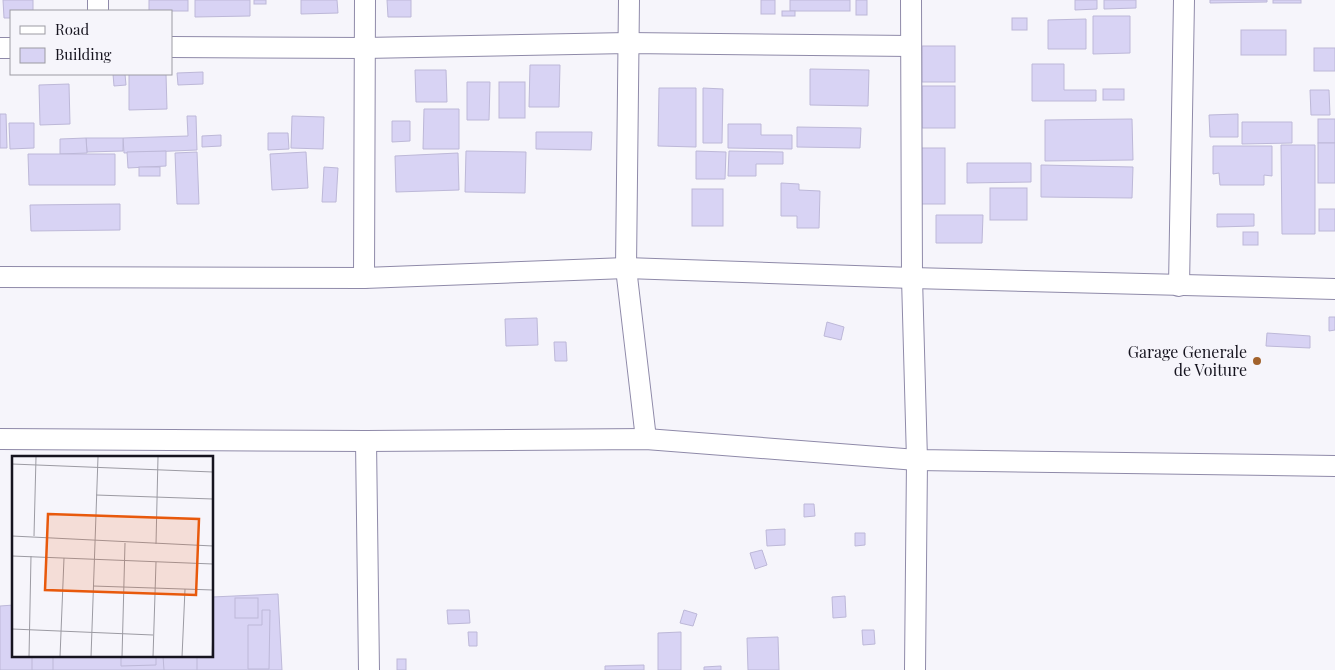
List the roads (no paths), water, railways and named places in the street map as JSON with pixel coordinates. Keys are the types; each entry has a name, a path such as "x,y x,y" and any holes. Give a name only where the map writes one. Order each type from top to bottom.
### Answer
{"street":[{"path":"364,278 365,0"},
{"path":"629,0 626,268 646,439"},
{"path":"911,0 912,278 917,460 915,670"},
{"path":"1179,286 1184,0"},
{"path":"172,47 364,48 628,43 911,46"},
{"path":"0,276 364,278 626,268 1179,286 1335,289"},
{"path":"0,439 366,441 646,439 917,460 1335,466"},
{"path":"366,441 369,670"}],"place":[{"name":"Garage Generale de Voiture","path":"1257,361"}]}
